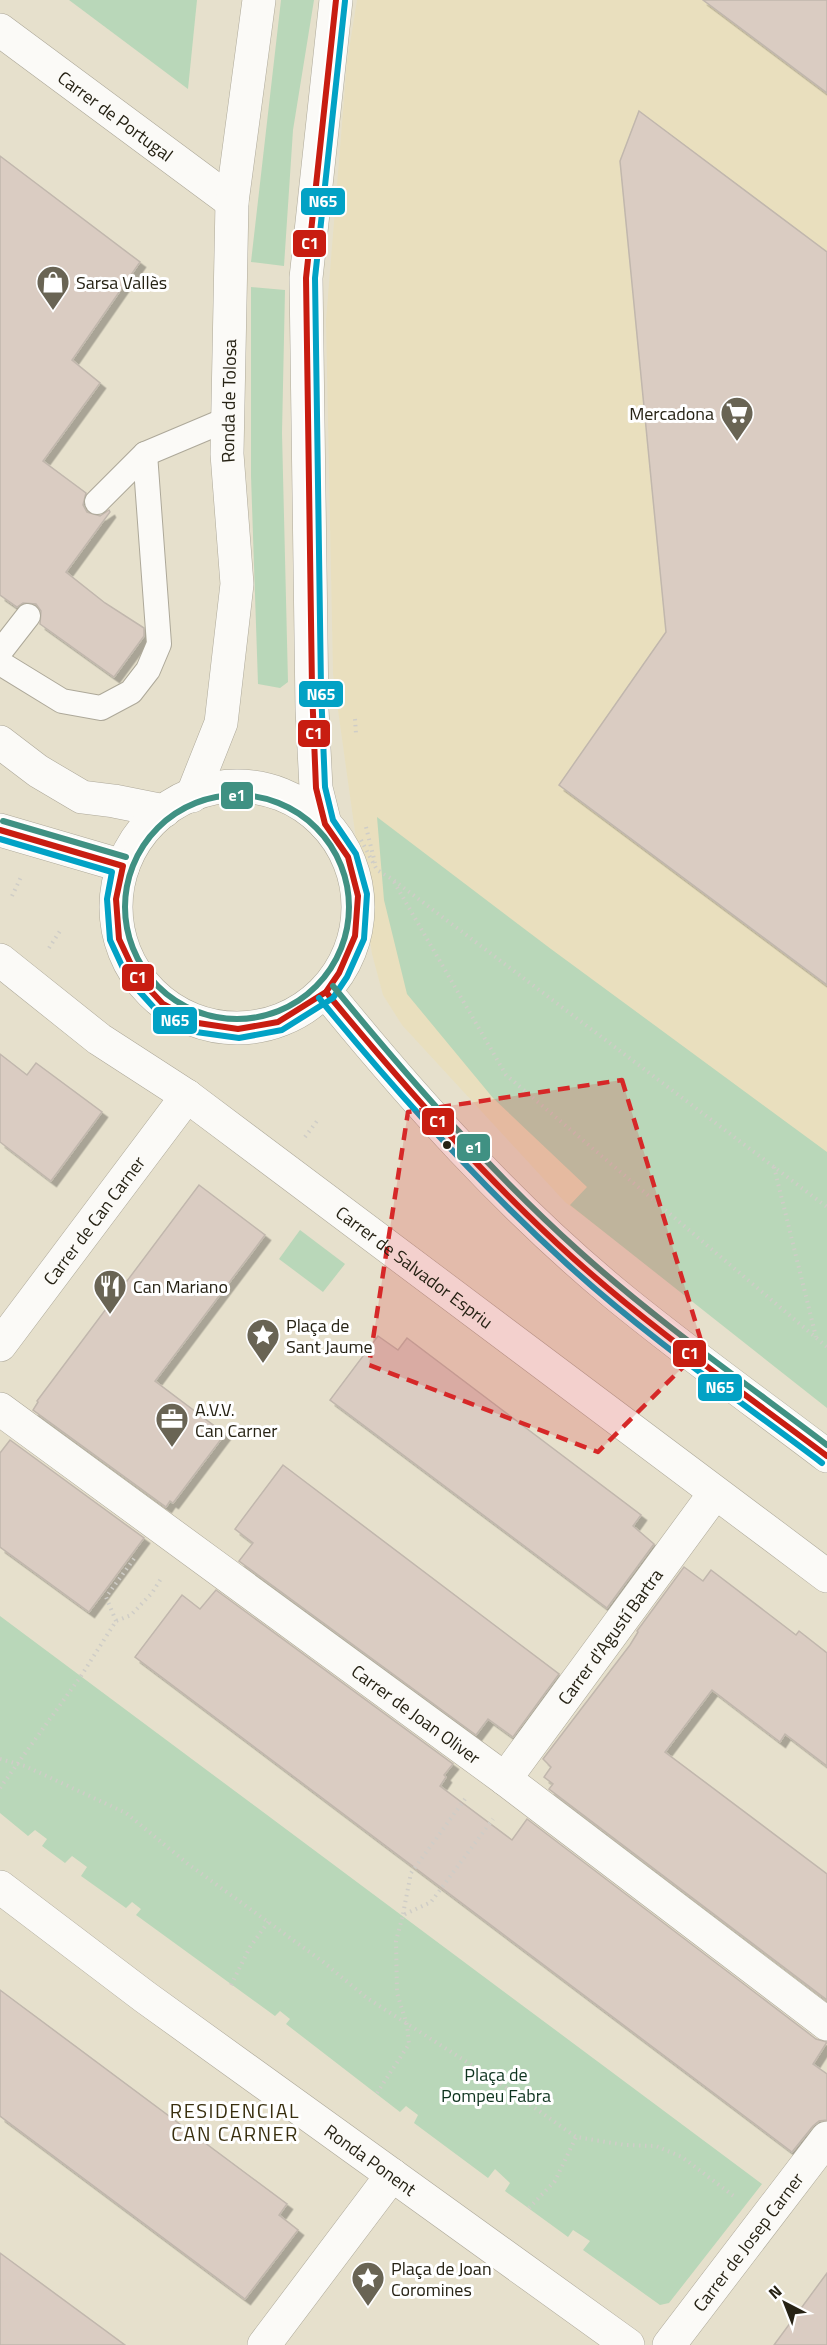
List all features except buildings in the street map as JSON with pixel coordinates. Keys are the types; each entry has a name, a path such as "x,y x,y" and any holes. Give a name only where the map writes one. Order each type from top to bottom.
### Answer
{"street":[{"name":"Ronda de Tolosa","path":"192,796 221,723 237,584 227,454 232,202 259,0"},
{"path":"325,824 316,788 312,709 306,278 336,0"},
{"name":"Carrer de Portugal","path":"0,30 232,202"},
{"path":"0,742 38,771 82,797 114,801 164,812"},
{"path":"215,787 256,787 294,800 325,824 348,857 358,896 355,936 339,973 326,992 278,1022 238,1029 198,1023 163,1004 136,975 119,939 116,899 123,866 147,826 178,801 215,787"},
{"path":"0,830 123,866"},
{"name":"Carrer de Salvador Espriu","path":"0,960 99,1039 187,1096 827,1576"},
{"path":"326,992 402,1085 482,1171 537,1224 614,1293 827,1456"},
{"name":"Carrer de Can Carner","path":"0,1345 187,1096"},
{"name":"Carrer de Joan Oliver","path":"0,1409 505,1779 827,2024"},
{"name":"Carrer d'Agustí Bartra","path":"505,1779 715,1493"},
{"name":"Ronda Ponent","path":"0,1887 145,1997 628,2345"},
{"name":"Carrer de Josep Carner","path":"669,2345 827,2138"},
{"path":"264,2345 392,2175"}],"lane":[{"path":"97,502 145,454 228,418"},
{"path":"0,663 62,701 101,708 131,692 148,670 159,644 145,454"},
{"path":"0,652 28,616"}],"path":[{"path":"355,719 356,742"},
{"path":"365,824 377,870 827,1207"},
{"path":"392,879 506,1075 827,1347"},
{"path":"48,950 60,931"},
{"path":"303,1140 317,1121"},
{"path":"773,1166 817,1339"},
{"path":"116,1621 106,1597 141,1550"},
{"path":"0,1788 81,1676 116,1621 131,1615 152,1593 168,1568"},
{"path":"0,1759 19,1764 126,1813 188,1864 269,1921 367,1998 498,2082 576,2137 625,2145 656,2146 682,2157 737,2199"},
{"path":"377,2093 409,2044 407,2025 397,1993 396,1941 411,1873 471,1790"},
{"path":"403,1915 431,1902 493,1818"},
{"path":"231,1984 250,1947 269,1921"},
{"path":"530,2208 555,2181 576,2137"}],"highlighted area":[{"path":"622,1080 703,1347 598,1452 369,1365 408,1112"}],"shaded area":[{"path":"357,0 827,0 827,1397 565,1202 402,1025 383,995 372,954 333,674 326,320 347,62"}],"green space":[{"path":"69,0 197,0 188,89"},
{"path":"281,0 314,0 293,130 284,266 251,262"},
{"path":"251,287 285,290 282,433 288,682 280,688 258,684 251,476"},
{"path":"377,817 551,949 827,1152 827,1408 570,1205 587,1187 493,1098 407,994 384,900"},
{"path":"300,1230 345,1264 323,1292 279,1259"},
{"name":"Plaça de Pompeu Fabra","path":"0,1616 762,2184 669,2303 660,2305 583,2250 590,2241 573,2230 568,2237 505,2191 510,2183 495,2169 488,2178 414,2123 418,2115 406,2106 400,2112 286,2024 290,2019 280,2011 275,2016 136,1915 141,1909 132,1902 126,1908 81,1876 87,1867 72,1856 65,1863 42,1846 47,1839 35,1830 28,1836 0,1813"}],"transit line":[{"name":"C1","path":"0,830 123,866 116,899 119,939 136,975 163,1004 198,1023 238,1029 278,1022 326,992 339,973 355,936 358,896 348,857 325,824 316,788 312,689 306,278 336,0"},
{"name":"N65","path":"0,839 112,872 107,899 110,940 128,979 157,1011 196,1032 239,1038 282,1030 333,998 347,977 364,939 367,894 356,854 333,820 325,787 321,689 315,278 345,1"},
{"name":"e1","path":"237,795 280,804 299,814 316,828 330,845 340,864 349,907 340,950 330,969 316,986 299,1000 280,1010 237,1019 194,1010 175,1000 158,986 144,969 134,950 125,907 134,864 144,845 158,828 175,814 194,804 237,795"},
{"name":"e1","path":"3,821 126,857"},
{"name":"e1","path":"333,986 452,1124 514,1189 580,1252 640,1303 827,1445"},
{"name":"C1","path":"326,992 445,1129 507,1195 573,1258 666,1335 827,1456"},
{"name":"N65","path":"319,998 438,1136 567,1264 660,1342 822,1463"}],"place":[{"name":"Sarsa Vallès","path":"53,311"},
{"name":"Mercadona","path":"737,442"},
{"name":"Can Mariano","path":"110,1315"},
{"name":"Plaça de Sant Jaume","path":"263,1364"},
{"name":"A.V.V. Can Carner","path":"172,1448"},
{"name":"Plaça de Joan Coromines","path":"368,2307"}],"district":[{"name":"RESIDENCIAL CAN CARNER","path":"235,2122"}]}
